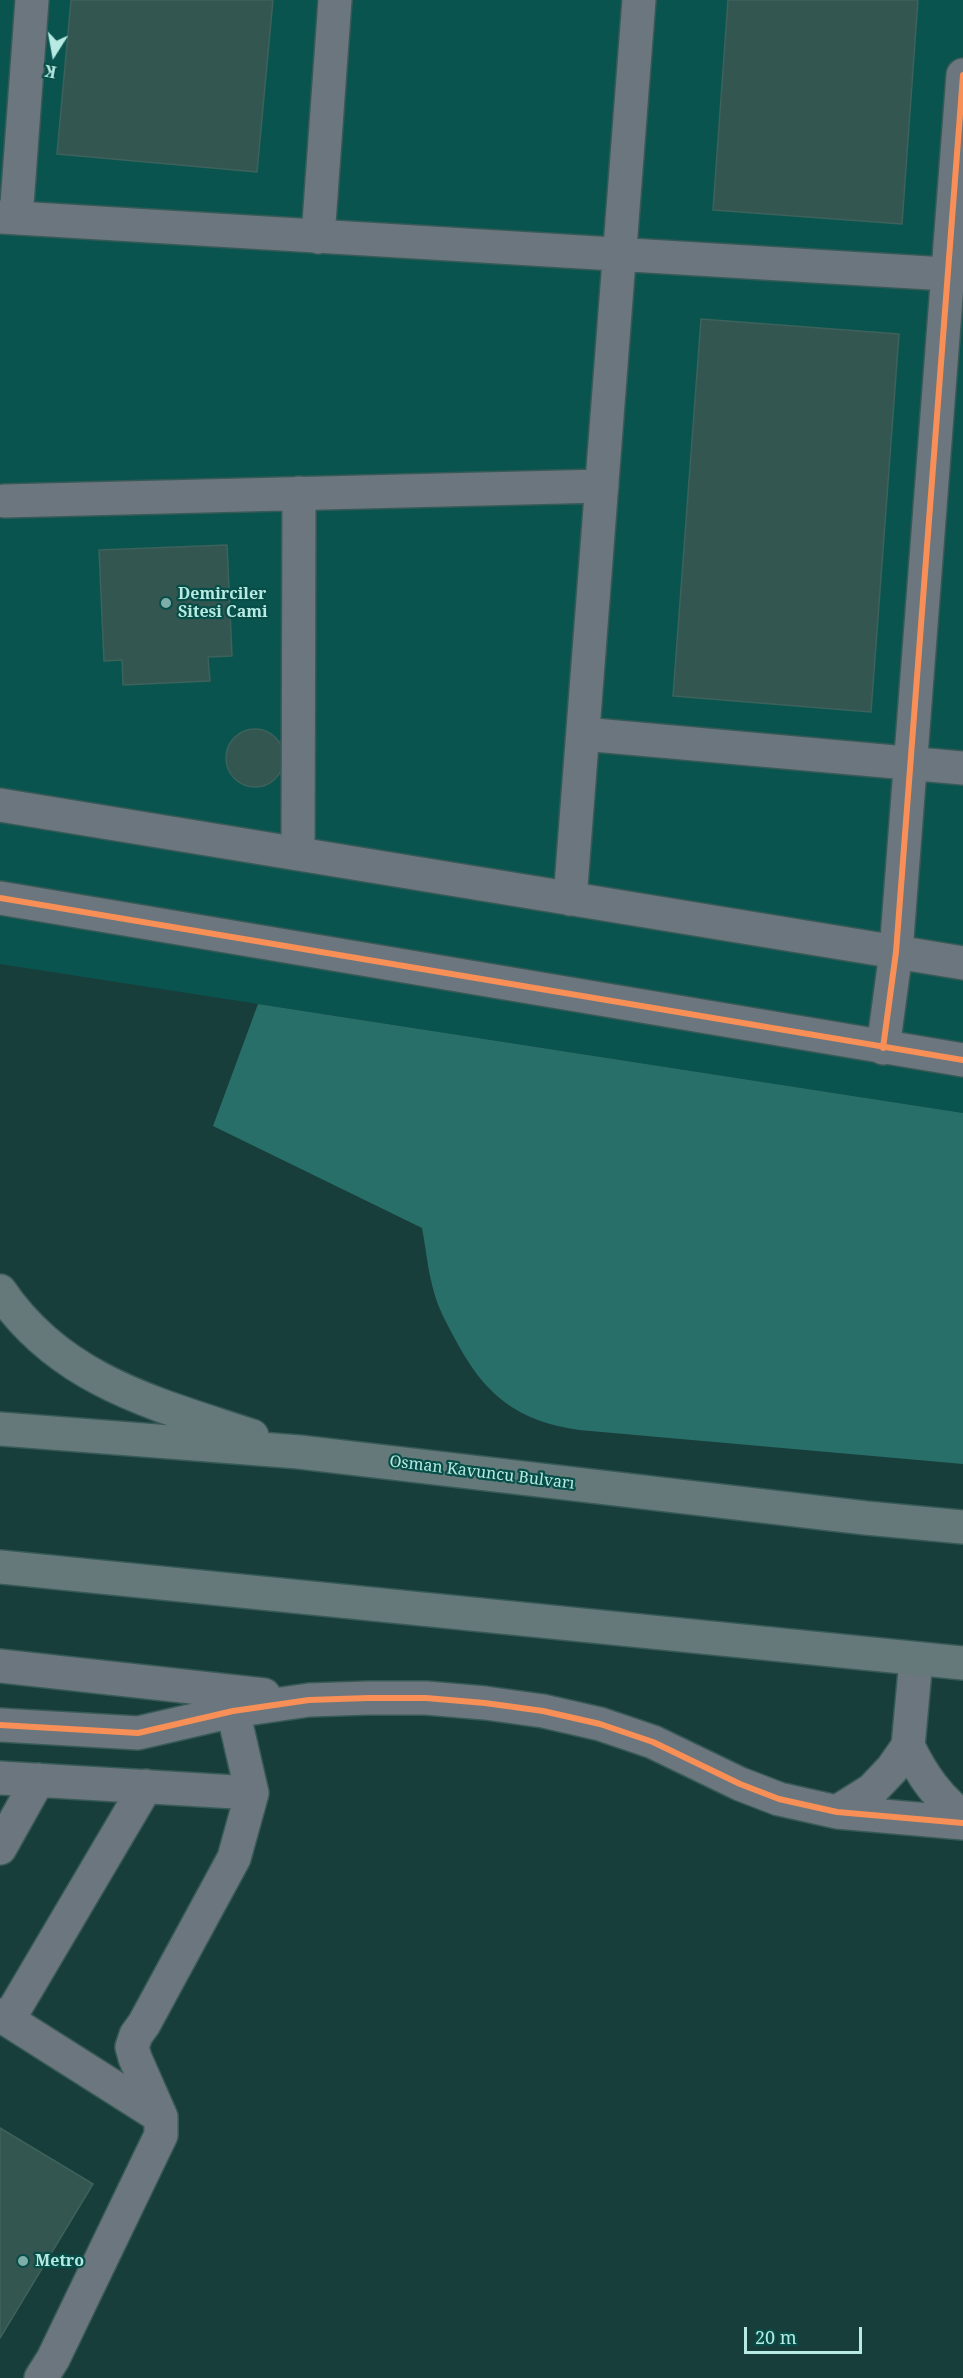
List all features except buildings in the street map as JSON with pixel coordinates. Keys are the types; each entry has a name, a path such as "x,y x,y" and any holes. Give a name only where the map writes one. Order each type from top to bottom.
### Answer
{"highway":[{"path":"0,1291 40,1338 70,1362 103,1382 139,1398 299,1452"},
{"name":"Osman Kavuncu Bulvarı","path":"0,1429 299,1452 963,1527"},
{"path":"0,1567 963,1663"}],"street":[{"path":"32,0 8,218 955,275"},
{"path":"318,237 334,0"},
{"path":"570,899 639,0"},
{"path":"883,1048 896,952 910,763 955,275 963,75"},
{"path":"4,501 602,486"},
{"path":"298,854 299,494"},
{"path":"583,734 963,768"},
{"path":"0,805 963,963"},
{"path":"0,898 963,1060"},
{"path":"916,1660 909,1746 919,1768 933,1789 963,1817"},
{"path":"0,1666 309,1700"},
{"path":"0,1725 138,1733 233,1711 309,1700 426,1698 485,1703 600,1724 653,1742 740,1784 779,1799 837,1812 963,1823"},
{"path":"41,2378 53,2359 161,2135 161,2116 132,2047 234,1857 252,1793 233,1711"},
{"path":"837,1812 872,1790 909,1746"},
{"path":"0,1778 252,1793"},
{"path":"0,1848 38,1780"},
{"path":"146,1786 4,2018 161,2116"}],"shaded area":[{"path":"0,0 963,0 963,1113 0,964"},
{"path":"258,1004 963,1113 963,1464 579,1430 537,1420 504,1402 478,1375 443,1316 432,1284 422,1228 213,1126"}],"cycle path":[{"path":"883,1048 896,952 963,75"},
{"path":"0,898 963,1060"},
{"path":"0,1725 138,1733 233,1711 309,1700 426,1698 485,1703 543,1711 600,1724 653,1742 740,1784 779,1799 837,1812 963,1823"}],"place":[{"name":"Demirciler Sitesi Cami","path":"166,603"},
{"name":"Metro","path":"23,2261"}]}
